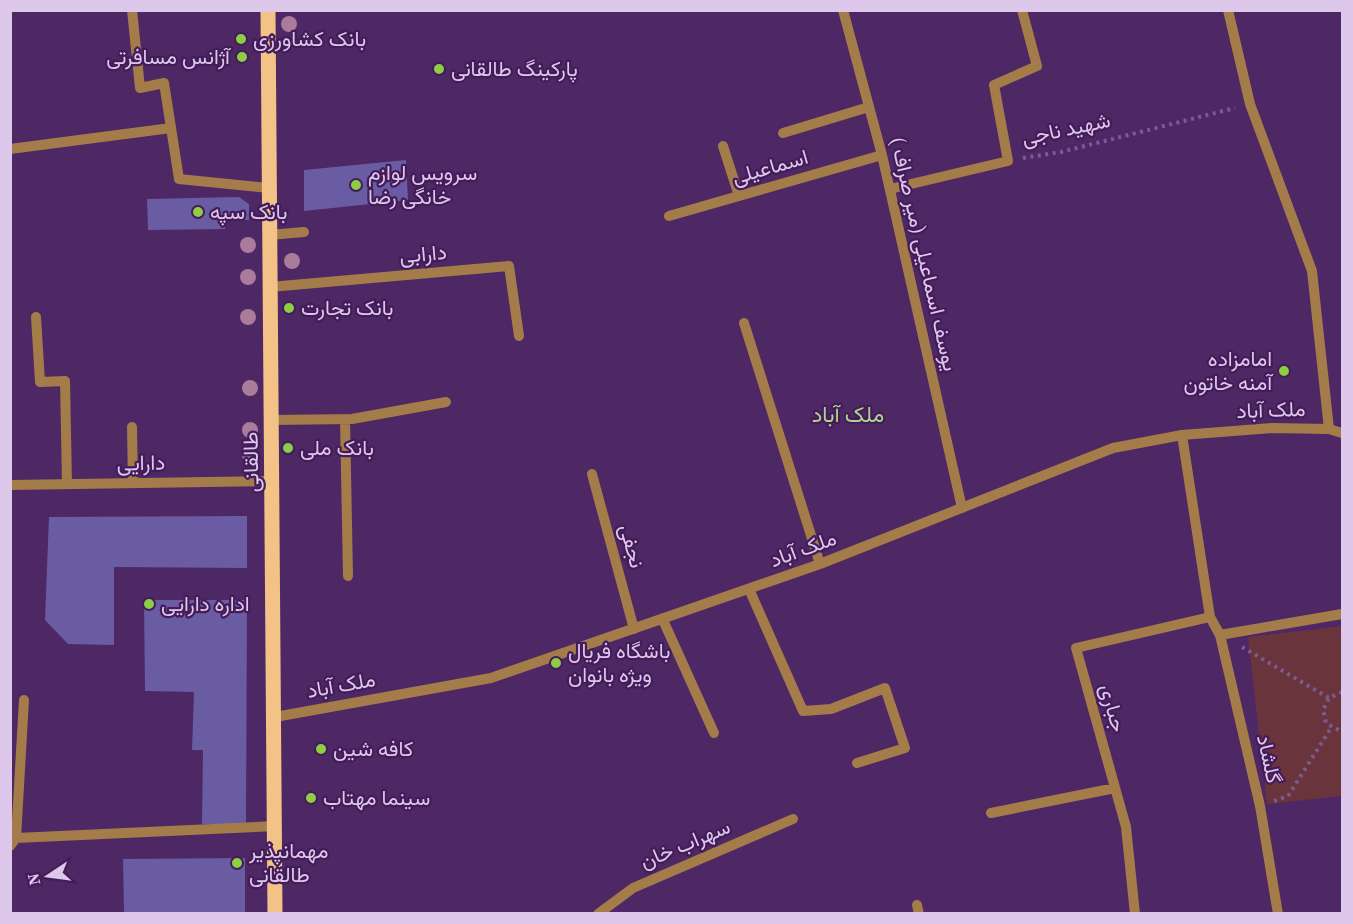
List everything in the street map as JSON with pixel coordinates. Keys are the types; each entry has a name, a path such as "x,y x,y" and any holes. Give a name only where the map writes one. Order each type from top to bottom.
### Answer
{"main road":[{"name":"طالقانی","path":"268,10 275,914"}],"street":[{"path":"132,10 140,88 164,83 179,179 269,188"},
{"name":"یوسف اسماعیلی (میر صراف )","path":"843,10 882,155 962,508"},
{"path":"1008,160 994,85 1037,66 1022,10"},
{"path":"1228,10 1250,104 1312,271 1329,429"},
{"path":"783,133 869,107"},
{"path":"10,149 171,128"},
{"path":"723,146 739,196"},
{"name":"اسماعیلی","path":"669,216 882,155"},
{"name":"شهید ناجی","path":"890,189 1008,160"},
{"path":"269,234 304,232"},
{"name":"دارابی","path":"270,287 509,266 519,336"},
{"path":"36,317 40,382 65,381 67,484"},
{"path":"744,323 820,564"},
{"path":"272,420 345,420 446,402"},
{"path":"345,420 348,576"},
{"path":"132,427 133,483"},
{"name":"ملک آباد","path":"275,717 491,678 820,564 1113,448 1182,435 1272,428 1329,429 1342,433"},
{"path":"1182,435 1210,617"},
{"name":"نجفی","path":"592,474 634,629"},
{"name":"دارایی","path":"10,485 272,481"},
{"path":"749,589 802,711 831,709 885,688 905,748 857,763"},
{"path":"1220,635 1342,614"},
{"name":"گلشاد","path":"1210,617 1220,635 1260,806 1278,914"},
{"name":"جباری","path":"1135,914 1126,827 1076,648 1210,617"},
{"path":"663,620 714,734"},
{"path":"24,700 13,842 276,826"},
{"path":"991,813 1115,788"},
{"name":"سهراب خان","path":"598,914 633,888 793,819"}],"path":[{"name":"شهید ناجی","path":"1008,160 1061,152 1250,104"},
{"path":"1220,635 1329,698"},
{"path":"1342,692 1329,698 1323,710 1326,723 1331,728 1342,732"},
{"path":"1260,806 1288,796 1331,728"}],"shaded area":[{"path":"1342,626 1342,796 1267,804 1248,637"}],"building":[{"name":"سرویس لوازم خانگی رضا","path":"406,160 408,200 304,211 304,170"},
{"name":"بانک سپه","path":"239,197 249,204 249,220 225,220 225,229 148,230 147,199"},
{"path":"247,516 247,568 114,567 114,645 68,644 45,620 49,517"},
{"path":"144,600 247,600 246,824 202,824 203,750 192,750 194,692 145,691"},
{"path":"245,858 245,914 124,912 123,859"}],"place":[{"name":"بانک کشاورزی","path":"241,39"},
{"name":"آژانس مسافرتی","path":"242,57"},
{"name":"پارکینگ طالقانی","path":"439,69"},
{"name":"سرویس لوازم خانگی رضا","path":"356,185"},
{"name":"بانک سپه","path":"198,212"},
{"name":"بانک تجارت","path":"289,308"},
{"name":"امامزاده آمنه خاتون","path":"1284,371"},
{"name":"بانک ملی","path":"288,448"},
{"name":"اداره دارایی","path":"149,604"},
{"name":"باشگاه فریال ویژه بانوان","path":"556,663"},
{"name":"کافه شین","path":"321,749"},
{"name":"سینما مهتاب","path":"311,798"},
{"name":"مهمانپذیر طالقانی","path":"237,863"}],"district":[{"name":"ملک آباد","path":"848,414"}]}
